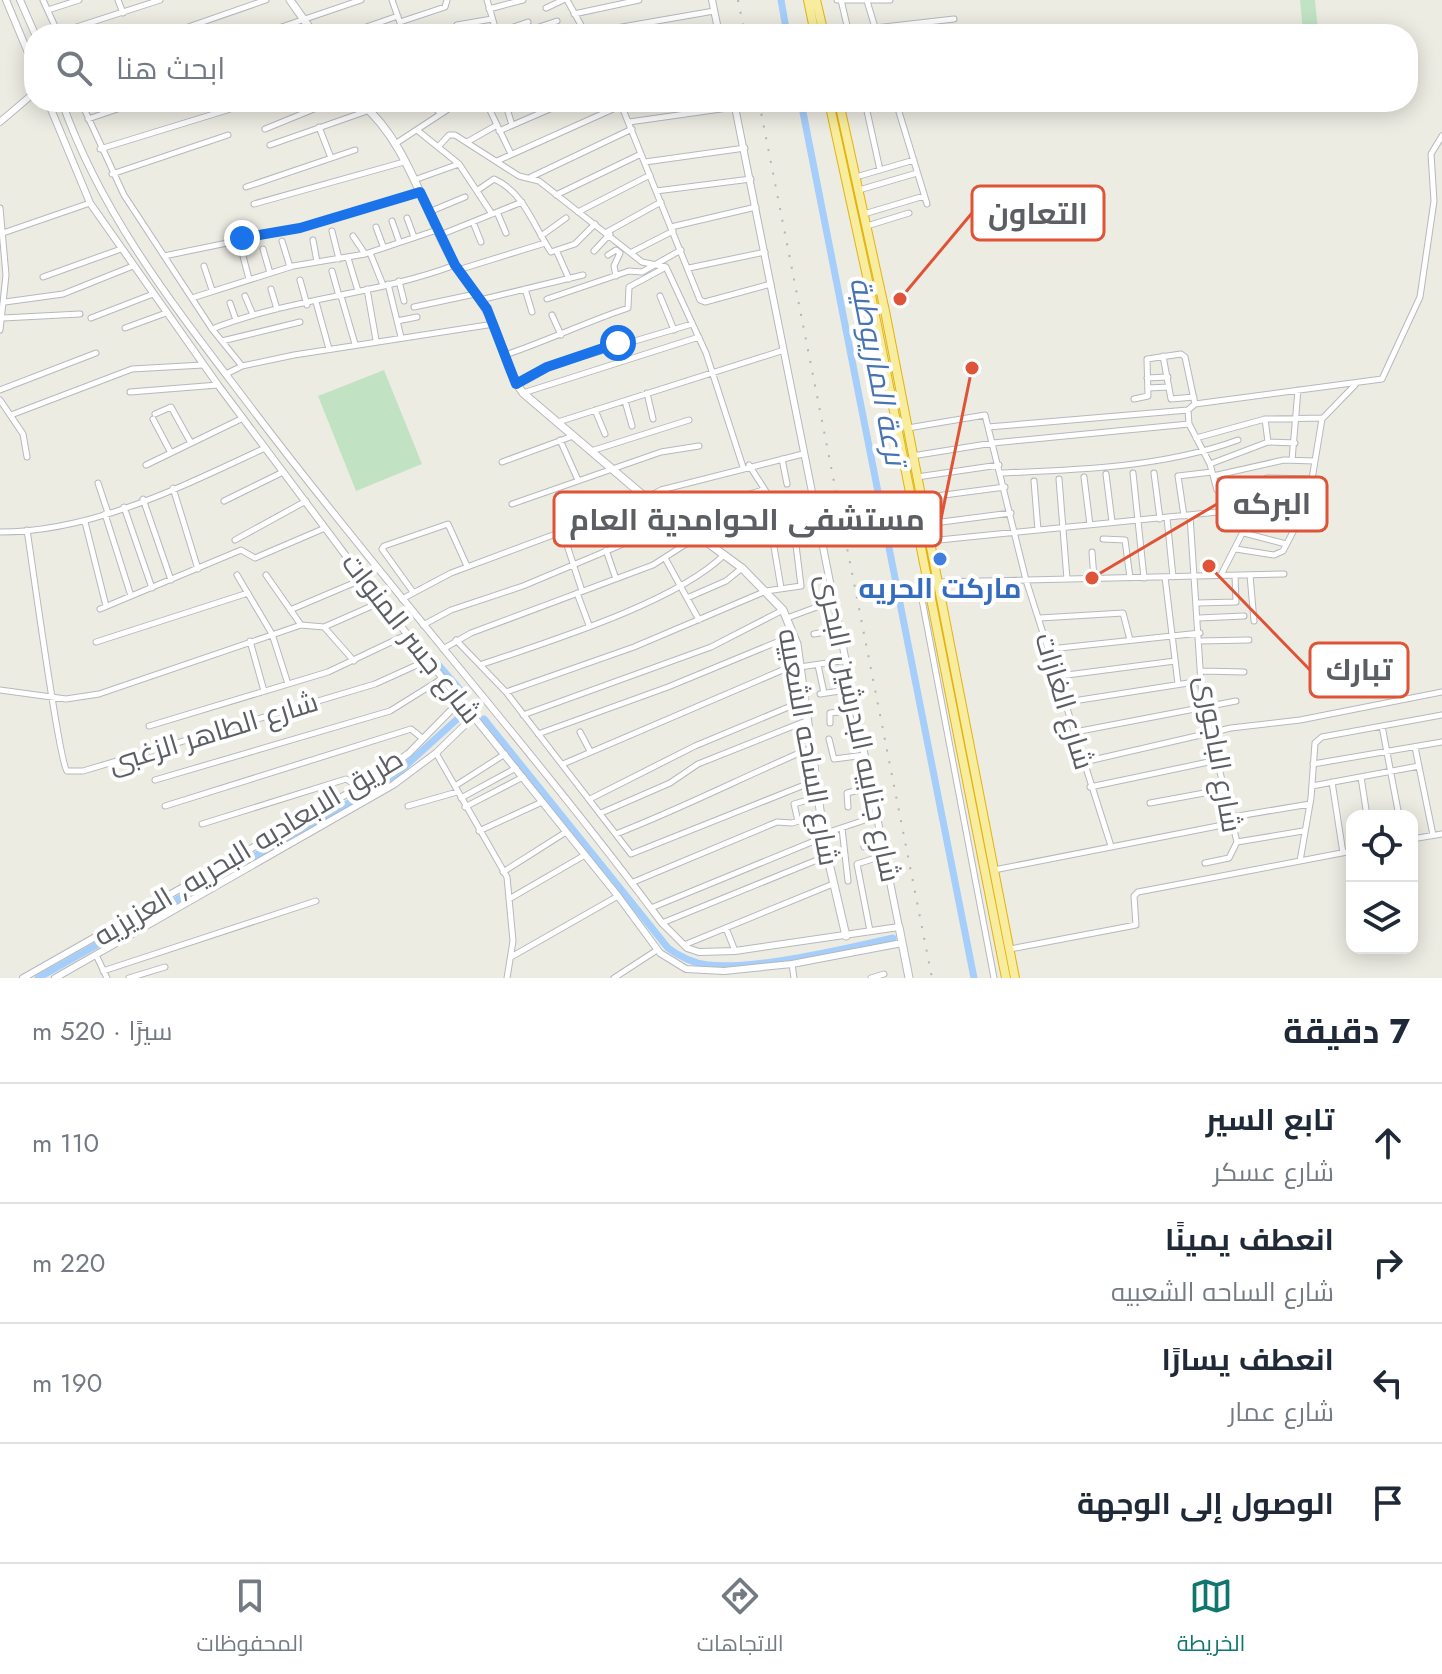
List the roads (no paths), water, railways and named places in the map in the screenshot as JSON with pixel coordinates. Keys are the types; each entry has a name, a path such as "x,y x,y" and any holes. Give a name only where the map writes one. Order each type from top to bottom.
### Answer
{"highway":[{"path":"808,0 813,24"},
{"path":"816,0 822,24"},
{"path":"831,112 1015,978"},
{"path":"841,112 907,428 928,541 932,582 1006,978"}],"main road":[{"path":"290,0 308,24"},
{"name":"شارع الساحه الشعبيه","path":"371,112 395,144 457,268 494,324 516,384 523,393 645,497 742,568 785,614 794,635 823,835 846,936"},
{"name":"شارع جنابيه البدرشين البحرى","path":"899,927 909,978"}],"street":[{"path":"6,0 24,44"},
{"path":"43,0 53,24"},
{"path":"48,10 79,0"},
{"path":"118,0 123,13"},
{"path":"88,24 123,13 140,3 160,0"},
{"path":"197,24 266,0"},
{"path":"288,24 361,0"},
{"path":"392,0 401,24"},
{"path":"381,24 445,7 447,0"},
{"path":"487,0 493,24"},
{"path":"489,9 523,0"},
{"path":"546,8 565,0 579,24"},
{"path":"574,14 639,0"},
{"path":"712,0 717,24"},
{"path":"846,24 839,0 890,0"},
{"path":"867,1 874,24"},
{"path":"9,9 21,2 31,24"},
{"path":"641,24 714,11"},
{"path":"463,24 492,19"},
{"path":"922,24 954,19"},
{"path":"548,24 557,21"},
{"path":"522,24 528,22"},
{"path":"0,122 24,102"},
{"name":"شارع جسر المنوات","path":"52,112 90,203 203,365 363,579 618,896 657,950 672,963 697,974 792,964 902,943"},
{"name":"شارع جسر المنوات","path":"66,112 101,197 162,290 401,600 683,946"},
{"path":"85,112 112,174 212,329 242,366"},
{"path":"88,119 109,112"},
{"path":"100,149 220,112"},
{"path":"265,129 307,112"},
{"path":"270,145 364,112"},
{"path":"395,144 439,112"},
{"path":"491,112 511,154"},
{"path":"508,112 512,125"},
{"path":"467,142 543,112"},
{"path":"497,161 603,112"},
{"path":"624,112 703,302 771,284"},
{"path":"530,177 630,126 696,112"},
{"name":"شارع جنابيه البدرشين البحرى","path":"736,112 752,179 781,351 854,689 899,927"},
{"path":"867,112 880,170"},
{"path":"899,112 927,204"},
{"path":"319,127 331,158"},
{"path":"417,130 459,164 506,233"},
{"path":"438,147 450,134 467,142 519,176 530,177 609,233 644,263 659,263 666,267 699,337 746,466 797,540 801,584 766,591 699,621 506,692"},
{"path":"112,174 228,135"},
{"path":"1163,356 1172,400 1194,401 1379,381 1420,297 1434,201 1431,154 1442,136"},
{"path":"645,162 745,148"},
{"path":"246,187 355,150"},
{"path":"556,195 642,154"},
{"path":"856,177 914,160"},
{"path":"254,204 404,162"},
{"path":"413,180 459,164"},
{"path":"859,190 917,173"},
{"path":"578,212 650,175"},
{"path":"478,190 495,179 522,202 551,252 575,244 595,224"},
{"path":"656,191 752,179"},
{"path":"164,256 300,228 420,192"},
{"path":"864,214 924,196"},
{"path":"429,212 465,197"},
{"path":"192,298 290,267 367,254 399,241 473,222 522,202"},
{"path":"594,251 609,233 661,202"},
{"path":"2,230 45,221 90,203"},
{"path":"632,252 672,229 757,207"},
{"path":"0,209 5,302 0,329"},
{"path":"867,226 909,213"},
{"path":"407,218 414,237"},
{"path":"541,236 566,218"},
{"path":"392,221 399,241"},
{"path":"473,222 481,242"},
{"path":"376,227 383,246"},
{"path":"332,231 339,259"},
{"path":"353,236 385,284 401,337"},
{"path":"313,240 317,262"},
{"path":"282,241 290,267"},
{"path":"212,329 253,315 307,305 545,243"},
{"path":"43,277 121,249"},
{"path":"263,249 270,273"},
{"path":"608,255 616,250 620,253 614,266 616,276"},
{"path":"547,299 616,276 640,272 681,250"},
{"path":"557,252 569,279"},
{"path":"689,268 765,252"},
{"path":"243,256 249,279"},
{"path":"348,258 358,291"},
{"path":"5,302 63,294 133,266"},
{"path":"204,266 212,290"},
{"path":"504,355 561,335 593,318 628,308 629,287 666,267"},
{"path":"332,271 355,344"},
{"path":"414,307 525,289 583,275"},
{"path":"300,280 307,305"},
{"path":"399,281 404,301"},
{"path":"271,289 277,309"},
{"path":"367,289 376,340"},
{"path":"525,289 532,312"},
{"path":"91,318 153,294"},
{"path":"245,296 253,315"},
{"path":"660,296 674,330"},
{"path":"316,302 329,349"},
{"path":"230,303 236,320"},
{"path":"125,328 166,313"},
{"path":"3,318 80,314"},
{"path":"552,315 561,335"},
{"path":"397,321 417,317"},
{"path":"222,341 300,322"},
{"path":"226,374 242,366 376,340 494,324"},
{"path":"516,384 547,367 692,324"},
{"path":"523,393 699,337"},
{"path":"557,422 781,351"},
{"path":"0,390 96,353"},
{"path":"1134,399 1146,398 1147,359 1183,354 1194,401 1188,410 1189,424 1205,452 1217,490 1239,502 1249,516"},
{"path":"11,415 132,369 203,365"},
{"path":"1147,378 1168,377"},
{"path":"130,392 218,385"},
{"path":"1236,549 1278,555 1309,499 1323,418 1356,385"},
{"path":"1148,388 1169,387"},
{"path":"1292,460 1298,390"},
{"path":"647,393 653,419"},
{"path":"0,400 24,436 27,457"},
{"path":"625,401 632,426"},
{"path":"171,453 154,416 172,407 191,443"},
{"path":"595,410 605,434"},
{"path":"988,427 1188,410"},
{"name":"شارع الغازات","path":"907,428 985,415 1002,473 1026,580 1111,846"},
{"path":"146,465 243,418"},
{"path":"1196,438 1265,419 1323,418"},
{"path":"1265,419 1268,442"},
{"path":"590,451 689,420"},
{"path":"912,456 993,443 1189,424"},
{"path":"502,462 573,436"},
{"path":"560,440 578,480"},
{"path":"1002,473 1103,466 1205,452 1238,440"},
{"path":"1210,464 1268,442 1295,443"},
{"path":"512,504 661,452 699,446"},
{"path":"0,532 85,522 265,448"},
{"path":"401,600 467,566 631,506 645,497 746,466 803,454"},
{"path":"782,459 787,484"},
{"path":"1213,474 1292,460 1315,461"},
{"path":"916,477 999,465"},
{"path":"224,501 283,472"},
{"path":"1133,473 1144,578"},
{"path":"1154,473 1173,577"},
{"path":"1106,474 1112,522"},
{"name":"شارع الباجورى","path":"1205,863 1229,858 1237,842 1204,707 1196,577 1178,477 1213,474"},
{"path":"1084,477 1090,525"},
{"path":"1059,479 1067,579"},
{"path":"1239,502 1242,490 1263,479 1312,479"},
{"path":"1034,481 1038,530"},
{"path":"98,483 131,596"},
{"path":"920,498 1005,487"},
{"path":"1282,487 1284,505"},
{"path":"173,488 198,569"},
{"path":"422,626 451,610 523,586 675,519 763,490"},
{"path":"1249,516 1269,513 1293,498 1309,499"},
{"path":"143,499 171,580"},
{"path":"235,540 306,501"},
{"path":"124,507 152,588"},
{"path":"928,541 1218,512"},
{"path":"443,649 456,640 616,579 703,538 778,513"},
{"path":"925,524 1011,513"},
{"path":"1220,576 1244,533 1249,516"},
{"path":"85,522 103,608 243,550 255,558 325,528"},
{"path":"756,522 773,541 781,588"},
{"path":"413,592 382,549 384,546 448,524 467,566"},
{"path":"27,530 54,698"},
{"path":"562,530 589,625"},
{"path":"1244,533 1286,544"},
{"path":"1103,539 1125,540 1130,578"},
{"path":"606,550 616,579"},
{"path":"1092,552 1094,578"},
{"path":"480,665 589,625 680,586 725,554"},
{"path":"665,558 699,621"},
{"path":"687,598 726,581 742,568"},
{"path":"994,978 920,591 932,582 1284,574"},
{"path":"237,575 272,634 288,684"},
{"path":"266,575 301,625"},
{"path":"1250,575 1254,621"},
{"path":"1198,603 1236,602 1235,576"},
{"path":"1165,577 1178,684"},
{"path":"290,610 363,579"},
{"path":"96,642 248,593"},
{"path":"523,715 711,647 785,614 833,601"},
{"path":"0,690 54,698 99,694 301,625 324,627 381,602"},
{"path":"1040,618 1123,613 1130,640"},
{"path":"1199,618 1244,616"},
{"path":"324,627 335,635 354,661"},
{"path":"814,634 841,629"},
{"path":"1050,649 1200,633"},
{"path":"149,726 354,661 408,634"},
{"path":"538,734 668,687 794,635"},
{"path":"456,640 506,692 631,854 817,780"},
{"path":"1200,641 1249,640"},
{"path":"250,641 264,691"},
{"name":"شارع الطاهر الزغبى","path":"54,698 59,753 63,767 74,773 375,684 428,660"},
{"path":"563,764 799,665 848,660"},
{"path":"1059,676 1175,661"},
{"path":"818,665 822,694 854,689"},
{"path":"1202,671 1244,672"},
{"path":"155,780 390,711 443,678"},
{"path":"1067,702 1201,681"},
{"path":"1084,762 1211,732 1300,720 1442,692"},
{"name":"طريق الابعاديه البحريه, العزيزيه","path":"23,978 394,766 461,700"},
{"path":"590,799 695,746 803,701"},
{"path":"1075,732 1236,701"},
{"path":"830,723 830,713 858,710"},
{"path":"1300,861 1310,804 1315,743 1322,737 1442,715"},
{"name":"طريق الابعاديه البحريه, العزيزيه","path":"55,978 393,785 436,753 474,716"},
{"path":"601,813 670,783 698,764 806,721"},
{"path":"1382,726 1398,810"},
{"path":"165,806 411,729 422,738"},
{"path":"580,732 590,751"},
{"path":"829,739 834,759 866,755"},
{"path":"1313,764 1442,742"},
{"path":"1415,747 1433,835"},
{"path":"616,834 688,806 718,788 811,748"},
{"path":"436,753 508,881 513,941 507,978"},
{"path":"458,792 505,754"},
{"path":"1090,787 1218,760"},
{"path":"1312,786 1419,766"},
{"path":"408,806 458,792 516,768"},
{"path":"465,807 523,777"},
{"path":"1361,777 1366,810"},
{"path":"202,824 346,779 359,787"},
{"path":"1332,782 1343,853"},
{"path":"848,807 847,793 872,787"},
{"path":"1150,803 1226,789"},
{"path":"798,821 794,804 819,796"},
{"path":"479,831 542,802"},
{"path":"993,870 1310,804"},
{"path":"631,883 777,822 821,815"},
{"path":"651,908 823,835 877,816"},
{"path":"842,828 848,881"},
{"path":"1237,842 1303,831"},
{"path":"503,872 566,832"},
{"path":"1418,838 1442,834"},
{"path":"864,847 883,842"},
{"path":"1010,949 1132,926 1138,922 1134,899 1138,892 1346,852"},
{"path":"509,899 585,855"},
{"path":"870,932 857,864 885,855"},
{"path":"662,923 827,856"},
{"path":"683,946 833,884"},
{"path":"510,957 618,896"},
{"path":"103,971 316,901"},
{"path":"683,946 695,952 735,951 899,927"},
{"path":"726,928 735,951"},
{"path":"614,978 657,950"},
{"path":"96,955 107,978"},
{"path":"792,964 794,978"},
{"path":"129,978 165,967"},
{"path":"871,978 884,974"}],"waterway":[{"name":"ترعة الماريوطية","path":"781,0 785,24"},
{"name":"ترعة الماريوطية","path":"803,112 974,978"},
{"path":"413,636 463,693"},
{"path":"38,978 391,779 465,712"},
{"path":"484,719 668,948 682,957 708,965 750,964 800,958 893,938"}],"railway":[{"path":"738,0 743,24"},
{"path":"761,112 932,978"}],"place":[{"name":"التعاون","path":"900,299"},
{"name":"مستشفى الحوامدية العام","path":"972,368"},
{"name":"ماركت الحريه","path":"940,559"},
{"name":"تبارك","path":"1209,566"},
{"name":"البركه","path":"1092,578"}]}
